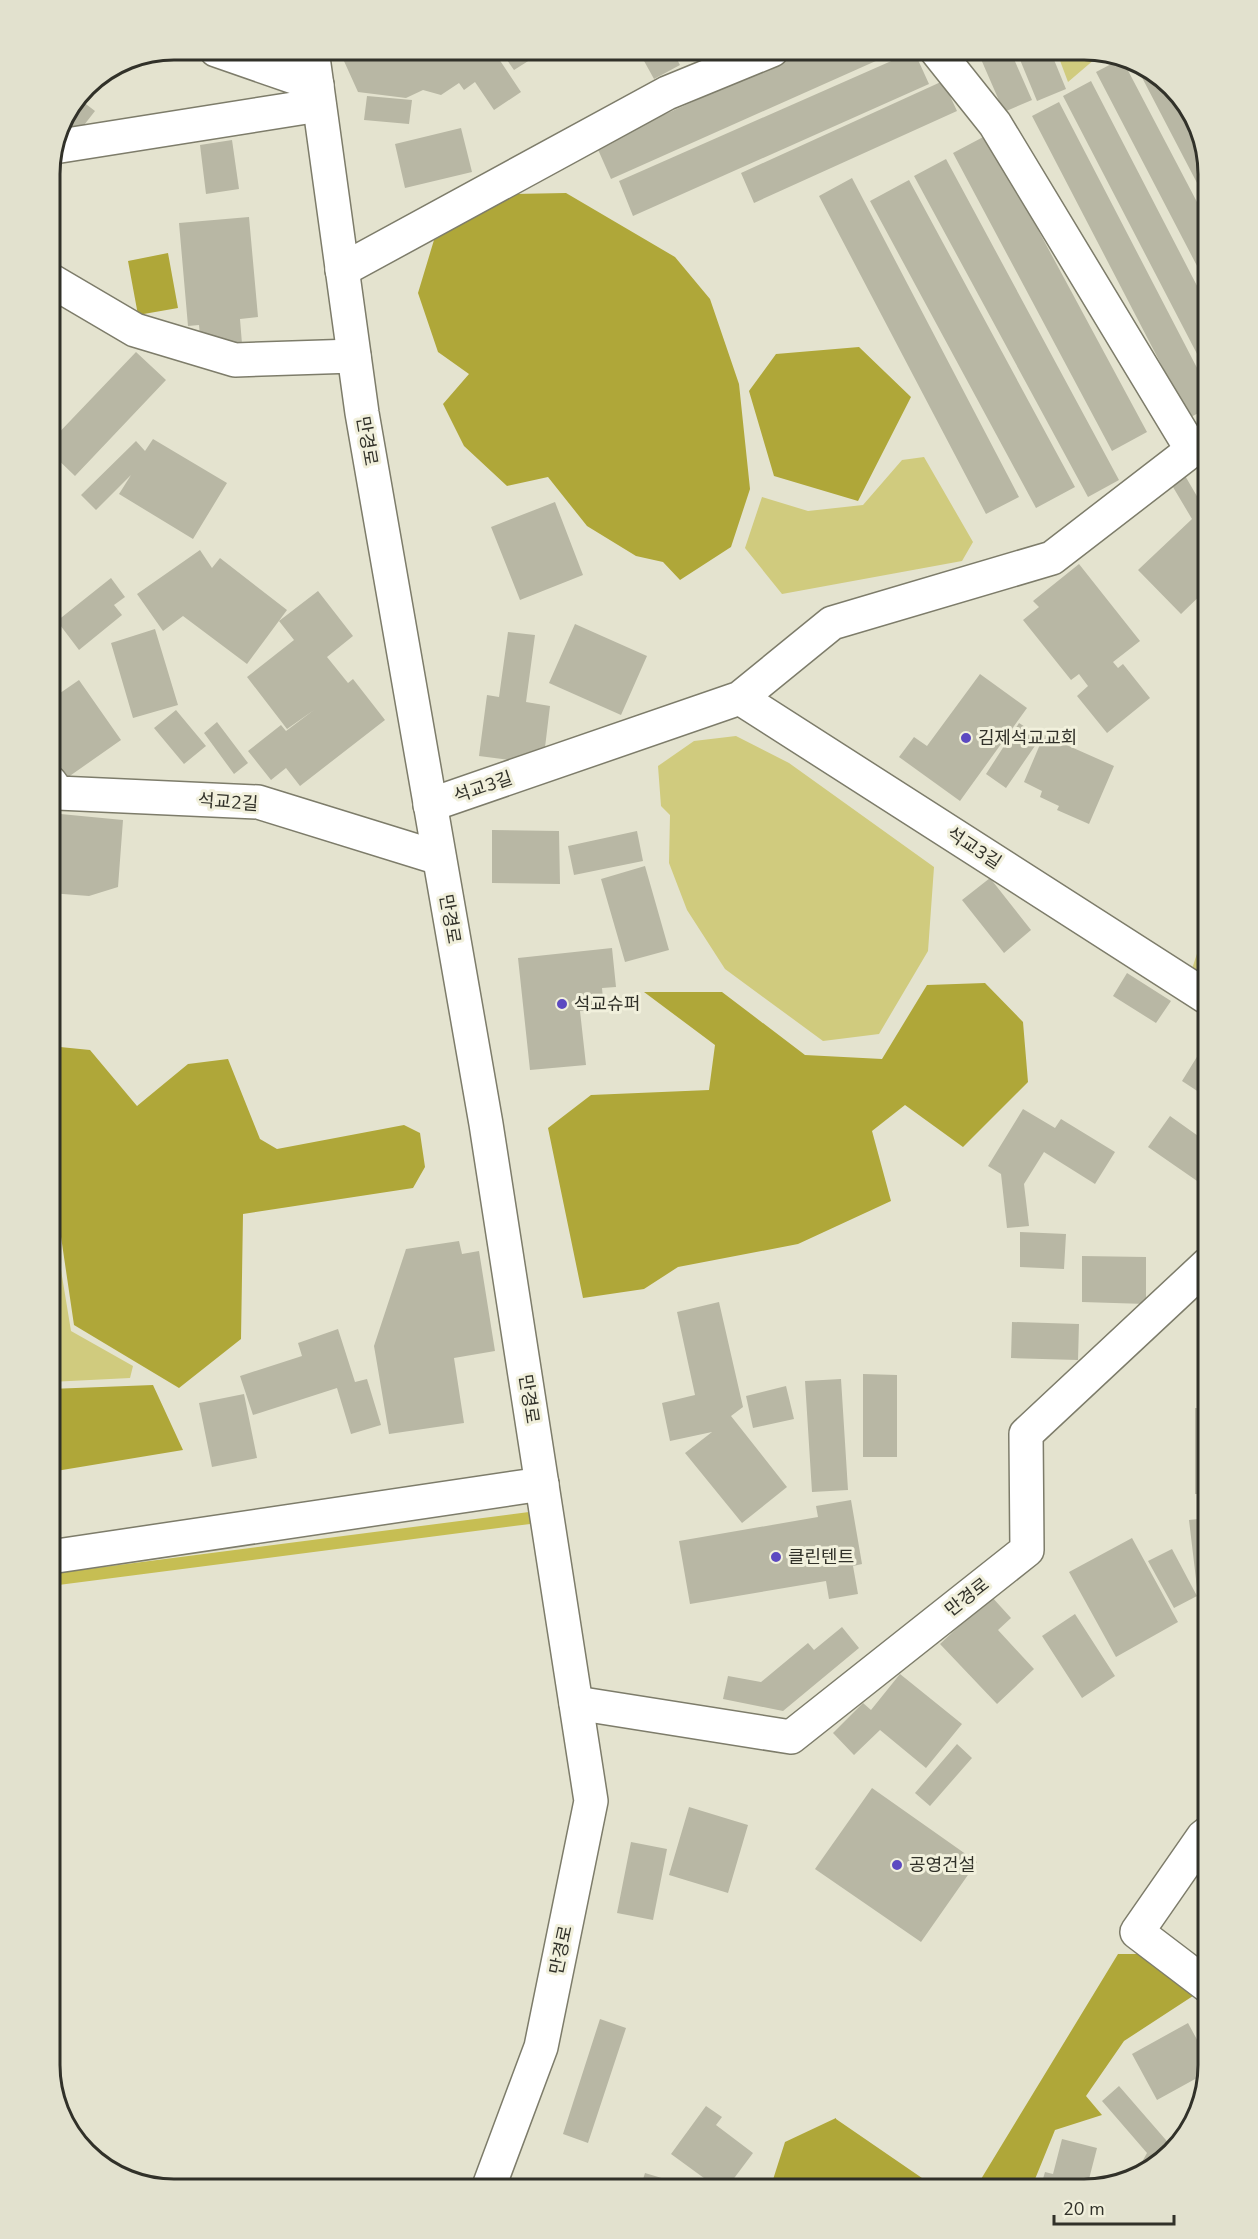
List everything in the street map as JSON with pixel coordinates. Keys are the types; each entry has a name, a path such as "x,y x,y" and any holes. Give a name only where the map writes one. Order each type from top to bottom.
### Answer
{"street":[{"path":"239,60 318,95"},
{"name":"만경로","path":"313,60 354,356 488,1135 591,1801 541,2047 492,2179"},
{"path":"342,270 667,93 748,60"},
{"path":"944,60 995,124 1198,443"},
{"path":"64,145 318,95"},
{"path":"60,286 135,330 235,360 354,356"},
{"name":"석교3길","path":"430,805 740,698 832,623 1052,558 1198,448"},
{"name":"석교3길","path":"740,698 1198,991"},
{"name":"석교2길","path":"60,793 258,802 439,858"},
{"name":"만경로","path":"576,1703 791,1737 1027,1550 1026,1434 1198,1274"},
{"path":"60,1556 542,1484"},
{"path":"1198,1844 1137,1932 1198,1978"}],"shaded area":[{"path":"1060,60 1094,60 1068,82"},
{"path":"566,193 675,257 710,299 739,384 750,489 731,547 680,580 663,562 636,556 587,526 548,477 507,486 464,446 443,404 469,374 438,352 418,293 434,240 513,194"},
{"path":"168,253 178,308 138,315 128,261"},
{"path":"859,347 911,397 858,501 774,476 749,391 776,354"},
{"path":"924,457 973,542 962,561 782,594 745,548 762,497 808,511 863,505 902,460"},
{"path":"736,736 789,763 934,867 928,951 879,1034 823,1041 725,969 687,910 669,863 670,815 661,806 658,766 694,741"},
{"path":"1198,951 1198,976 1191,972"},
{"path":"985,983 1023,1022 1028,1082 963,1147 905,1105 872,1131 891,1201 798,1244 678,1267 644,1289 583,1298 548,1128 591,1095 709,1090 715,1045 644,992 722,992 805,1055 882,1059 927,985"},
{"path":"60,1047 90,1050 137,1106 188,1064 228,1059 260,1139 277,1149 404,1125 420,1133 425,1167 413,1188 243,1214 241,1339 179,1388 74,1325 60,1230"},
{"path":"60,1264 71,1331 133,1366 130,1378 60,1382"},
{"path":"153,1385 183,1450 60,1470 60,1389"},
{"path":"1118,1954 1143,1954 1196,1994 1124,2041 1086,2096 1102,2115 1055,2130 1035,2179 981,2179"},
{"path":"836,2118 923,2179 773,2179 785,2142"}],"building":[{"path":"344,60 500,60 521,92 494,110 475,82 464,90 459,83 441,95 423,90 406,98 358,92"},
{"path":"507,60 530,60 514,70"},
{"path":"644,60 677,60 680,65 654,79"},
{"path":"787,60 878,60 611,179 596,145"},
{"path":"894,60 918,60 929,84 633,216 619,181"},
{"path":"981,60 1014,60 1032,100 1004,112"},
{"path":"1020,60 1054,60 1066,89 1037,101"},
{"path":"1112,64 1127,69 1198,204 1198,268 1096,72"},
{"path":"1141,75 1170,99 1186,123 1197,159 1198,185"},
{"path":"943,81 957,111 754,203 741,173"},
{"path":"1091,81 1198,288 1198,356 1063,96"},
{"path":"367,96 412,100 409,124 364,120"},
{"path":"1059,102 1198,370 1198,413 1189,418 1032,116"},
{"path":"85,103 95,111 70,143 66,140 69,130"},
{"path":"461,128 472,172 405,188 395,144"},
{"path":"987,135 1147,432 1112,451 953,153"},
{"path":"232,140 239,189 206,194 200,145"},
{"path":"946,159 1119,480 1088,497 914,176"},
{"path":"852,178 1019,497 986,514 819,196"},
{"path":"909,180 1075,487 1036,508 870,201"},
{"path":"249,217 258,317 240,319 242,344 201,347 199,325 188,326 179,223"},
{"path":"136,352 166,380 75,476 60,462 60,432"},
{"path":"153,439 227,483 193,539 119,494 131,475 96,510 81,495 136,441 145,451"},
{"path":"1184,474 1198,498 1198,598 1181,614 1138,570 1192,519 1170,482"},
{"path":"555,502 583,575 520,600 491,527"},
{"path":"200,550 212,568 220,558 287,610 247,664 183,616 163,631 137,594"},
{"path":"1079,564 1140,641 1113,662 1118,668 1123,664 1150,698 1107,733 1077,696 1088,686 1079,674 1071,680 1023,620 1039,607 1033,601"},
{"path":"111,578 125,597 114,605 122,615 79,650 60,625 60,619"},
{"path":"318,591 353,636 327,657 348,683 353,679 385,720 300,786 286,768 271,780 248,751 281,725 286,731 314,710 287,729 247,677 294,640 279,621"},
{"path":"575,624 647,656 621,715 549,683"},
{"path":"155,629 178,705 133,718 111,643"},
{"path":"508,632 535,635 526,702 550,706 543,764 479,756 487,695 499,697"},
{"path":"980,674 1027,708 960,801 899,757 914,737 927,746"},
{"path":"79,680 121,740 64,780 60,774 60,693"},
{"path":"176,710 206,746 184,764 154,728"},
{"path":"217,722 248,763 234,774 204,733"},
{"path":"1019,723 1041,737 1006,788 986,774"},
{"path":"1044,735 1114,766 1089,824 1057,810 1059,806 1040,797 1042,791 1024,782"},
{"path":"60,814 123,820 118,887 89,896 60,894"},
{"path":"492,830 559,831 560,884 492,883"},
{"path":"637,831 643,861 574,875 568,846"},
{"path":"645,866 669,950 625,962 601,879"},
{"path":"990,878 1031,930 1004,953 962,900"},
{"path":"612,948 616,987 602,988 604,1009 580,1011 586,1065 530,1070 518,958"},
{"path":"1127,973 1171,1001 1156,1023 1113,996"},
{"path":"1198,1055 1198,1091 1182,1081"},
{"path":"1023,1109 1055,1128 1061,1119 1115,1152 1095,1184 1044,1152 1024,1184 1029,1226 1007,1228 1001,1174 988,1166"},
{"path":"1170,1116 1198,1136 1198,1182 1148,1147"},
{"path":"1020,1232 1066,1234 1064,1269 1020,1267"},
{"path":"459,1241 462,1254 479,1251 495,1351 454,1358 464,1423 389,1434 374,1346 406,1249"},
{"path":"1082,1256 1146,1257 1146,1304 1082,1302"},
{"path":"719,1302 743,1407 731,1416 787,1487 742,1523 685,1453 712,1432 670,1441 662,1403 695,1395 677,1312"},
{"path":"1012,1322 1079,1324 1078,1360 1011,1358"},
{"path":"338,1329 355,1382 367,1379 381,1425 351,1434 337,1388 253,1415 240,1376 302,1356 298,1343"},
{"path":"863,1374 897,1375 897,1457 863,1457"},
{"path":"841,1379 848,1490 812,1492 805,1381"},
{"path":"786,1386 794,1419 753,1428 746,1396"},
{"path":"244,1394 257,1458 212,1467 199,1403"},
{"path":"1195,1408 1198,1408 1198,1494 1195,1494"},
{"path":"851,1500 862,1564 853,1566 858,1594 829,1599 826,1581 690,1604 679,1541 818,1517 816,1506"},
{"path":"1198,1519 1198,1596 1189,1520"},
{"path":"1132,1538 1178,1622 1116,1657 1069,1572"},
{"path":"1172,1549 1197,1596 1174,1608 1148,1561"},
{"path":"991,1596 1011,1618 998,1630 1034,1669 997,1704 940,1644"},
{"path":"1075,1614 1115,1676 1082,1698 1042,1636"},
{"path":"842,1627 859,1648 783,1711 723,1699 728,1676 761,1682 808,1643 814,1650"},
{"path":"900,1674 962,1724 926,1768 880,1730 854,1755 833,1733 863,1703 871,1710"},
{"path":"957,1744 972,1758 930,1806 915,1793"},
{"path":"872,1788 977,1862 921,1942 815,1869"},
{"path":"689,1807 748,1825 728,1893 669,1875"},
{"path":"631,1842 667,1849 653,1920 617,1913"},
{"path":"600,2019 626,2028 588,2143 563,2134"},
{"path":"1188,2023 1198,2042 1197,2078 1157,2100 1132,2054"},
{"path":"1119,2086 1168,2142 1141,2163 1147,2153 1102,2101"},
{"path":"706,2106 722,2117 716,2125 753,2153 734,2179 705,2179 671,2154"},
{"path":"1062,2139 1097,2148 1089,2179 1043,2179 1045,2172 1053,2174"},
{"path":"645,2173 665,2179 643,2179"}],"waterway":[{"path":"60,1579 545,1516"}],"place":[{"name":"김제석교교회","path":"966,738"},
{"name":"석교슈퍼","path":"562,1004"},
{"name":"클린텐트","path":"776,1557"},
{"name":"공영건설","path":"897,1865"}]}
